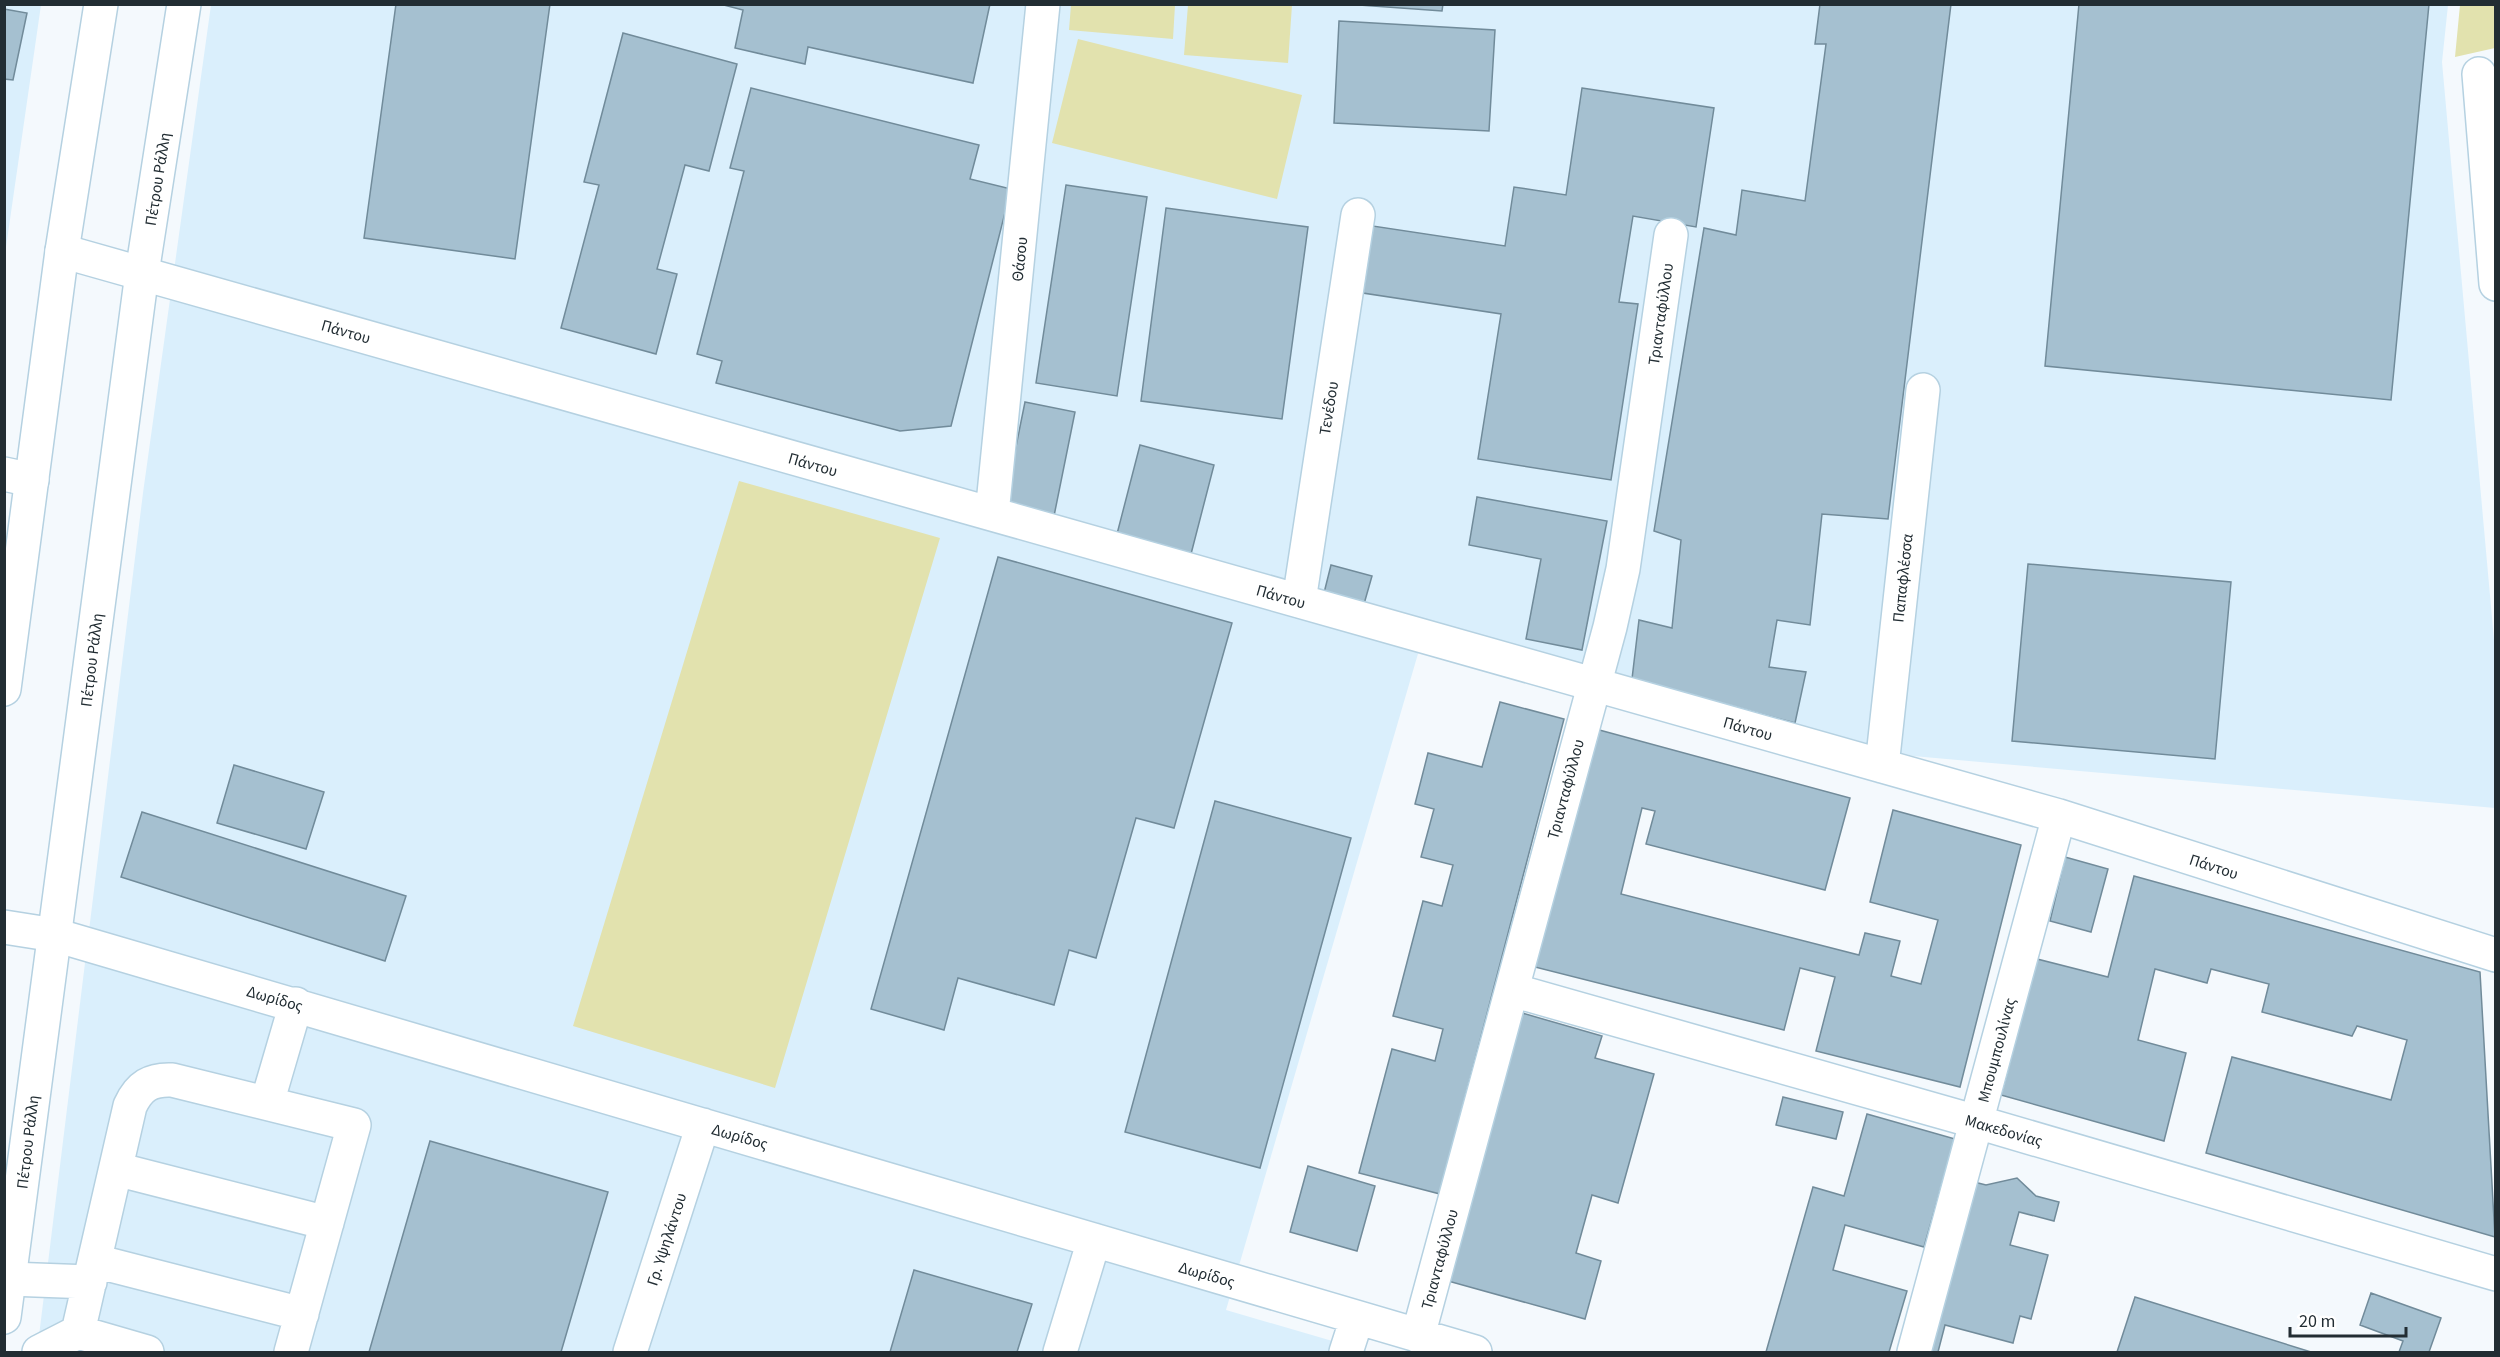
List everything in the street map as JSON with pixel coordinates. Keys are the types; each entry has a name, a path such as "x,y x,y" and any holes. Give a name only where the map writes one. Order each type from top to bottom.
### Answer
{"street":[{"path":"4,689 18,477 62,250 100,4"},
{"name":"Πέτρου Ράλλη","path":"4,1317 142,273 184,4"},
{"name":"Θάσου","path":"992,514 1043,4"},
{"path":"2479,74 2492,200 2496,284"},
{"name":"Τενέδου","path":"1299,601 1358,215"},
{"name":"Τριανταφύλλου","path":"1418,1336 1610,627 1623,569 1671,235"},
{"name":"Πάντου","path":"62,250 2059,816 2496,955"},
{"name":"Παπαφλέσσα","path":"1882,766 1923,390"},
{"name":"Μπουμπουλίνας","path":"1914,1353 2059,816"},
{"name":"Δωρίδος","path":"4,927 55,934 1475,1353"},
{"name":"Μακεδονίας","path":"1512,990 1977,1122 2496,1274"},
{"path":"267,1103 296,1004"},
{"path":"78,1332 130,1106 136,1094 145,1084 159,1079 172,1080 354,1125 291,1353"},
{"name":"Γρ. Υψηλάντου","path":"630,1353 703,1125"},
{"path":"116,1169 327,1223"},
{"path":"1060,1353 1094,1240"},
{"path":"9,1279 93,1271 302,1314"},
{"path":"1346,1353 1356,1318"},
{"path":"39,1353 78,1332 147,1353"}],"shaded area":[{"path":"5,5 41,5 5,254"},
{"path":"211,5 2448,5 2442,62 2495,651 2495,808 1913,756 1427,623 1226,1310 1370,1352 37,1352 143,493"}],"green space":[{"path":"1071,5 1175,5 1173,39 1069,30"},
{"path":"1188,5 1292,5 1288,63 1184,55"},
{"path":"2460,5 2495,5 2495,48 2455,57"},
{"path":"1078,39 1302,95 1277,199 1052,143"},
{"path":"739,481 940,538 775,1088 573,1026"}],"building":[{"path":"396,4 550,4 515,259 364,238"},
{"path":"720,4 990,4 973,83 808,47 805,64 735,48 743,10"},
{"path":"1345,4 1443,4 1442,11"},
{"path":"1820,4 1951,4 1888,519 1822,514 1810,625 1777,620 1769,667 1806,672 1795,723 1632,679 1639,620 1672,628 1681,540 1654,531 1704,228 1736,235 1742,190 1805,201 1826,44 1815,44"},
{"path":"2079,4 2429,4 2391,400 2045,366"},
{"path":"4,9 27,13 13,80 4,79"},
{"path":"1339,21 1495,30 1489,131 1334,123"},
{"path":"623,33 737,64 709,171 685,165 657,269 677,274 656,354 561,328 599,185 584,182"},
{"path":"751,88 979,145 970,179 1011,189 951,426 900,431 716,383 722,361 697,354 744,171 730,168"},
{"path":"1582,88 1714,108 1696,227 1633,216 1619,302 1638,304 1611,480 1478,459 1501,314 1363,293 1373,226 1505,246 1514,187 1566,195"},
{"path":"1066,185 1147,197 1117,396 1036,383"},
{"path":"1166,208 1308,227 1282,419 1141,401"},
{"path":"1025,402 1075,412 1054,516 1004,506"},
{"path":"1140,445 1214,465 1191,554 1117,534"},
{"path":"1477,497 1607,521 1582,650 1526,639 1541,559 1469,545"},
{"path":"998,557 1232,623 1174,828 1136,818 1096,958 1069,950 1054,1005 958,978 944,1030 871,1009"},
{"path":"2028,564 2231,582 2215,759 2012,741"},
{"path":"1331,565 1372,576 1364,604 1324,593"},
{"path":"1500,702 1564,719 1440,1194 1359,1173 1392,1049 1435,1061 1443,1029 1393,1016 1423,901 1442,906 1453,865 1421,857 1434,809 1415,804 1428,753 1482,767"},
{"path":"1592,728 1850,798 1825,890 1646,844 1655,811 1642,808 1621,894 1859,955 1865,933 1900,941 1891,976 1921,984 1938,920 1870,902 1893,810 2021,845 1960,1087 1816,1051 1835,977 1800,968 1784,1030 1531,966"},
{"path":"234,765 324,792 306,849 217,823"},
{"path":"1215,801 1351,838 1260,1168 1125,1132"},
{"path":"142,812 406,896 385,961 121,877"},
{"path":"2065,857 2108,869 2091,932 2050,921"},
{"path":"2134,876 2480,972 2495,1237 2206,1153 2232,1057 2391,1100 2407,1040 2357,1026 2352,1036 2262,1012 2269,984 2211,969 2207,983 2155,969 2138,1040 2186,1053 2164,1141 2001,1095 2037,959 2108,977"},
{"path":"1522,1013 1602,1036 1595,1058 1654,1074 1618,1203 1592,1195 1576,1253 1601,1261 1585,1319 1448,1281"},
{"path":"1783,1097 1843,1112 1836,1139 1776,1125"},
{"path":"1867,1114 1955,1139 1924,1247 1845,1225 1833,1270 1907,1291 1889,1352 1766,1352 1813,1187 1844,1196"},
{"path":"430,1141 608,1192 561,1352 369,1352"},
{"path":"1308,1166 1375,1186 1357,1251 1290,1232"},
{"path":"2017,1178 2036,1196 2059,1202 2054,1221 2019,1212 2010,1245 2048,1255 2031,1319 2020,1316 2013,1343 1945,1325 1938,1352 1919,1352 1966,1180 1986,1185"},
{"path":"914,1270 1032,1304 1017,1352 890,1352"},
{"path":"2371,1293 2441,1318 2429,1352 2399,1352 2403,1341 2360,1325"},
{"path":"2135,1297 2311,1352 2117,1352"}]}
